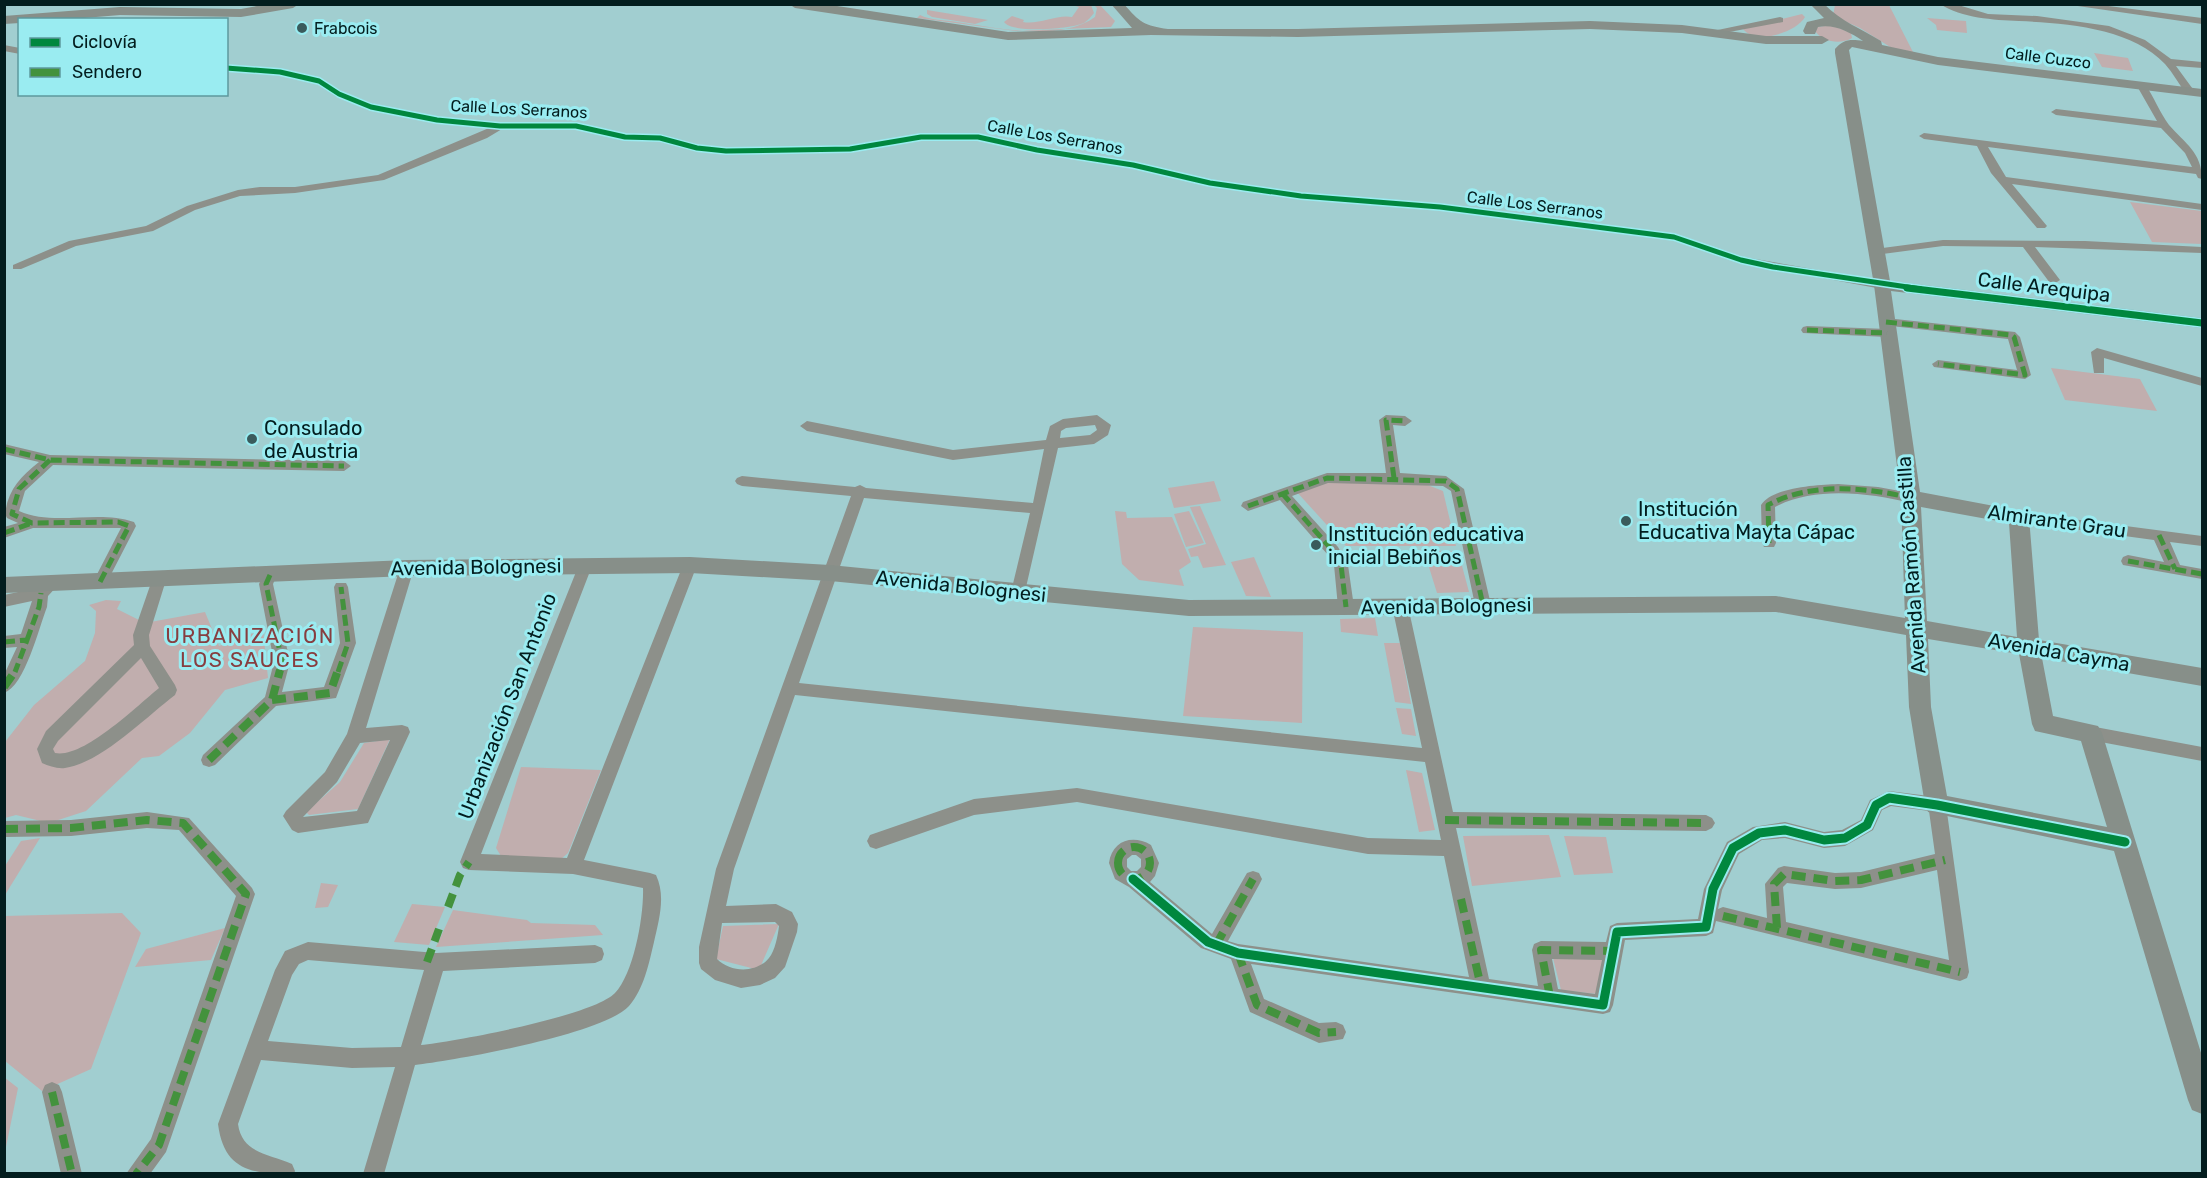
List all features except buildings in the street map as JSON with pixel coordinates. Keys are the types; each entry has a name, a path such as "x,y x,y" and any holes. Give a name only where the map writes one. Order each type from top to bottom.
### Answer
{"main road":[{"path":"27,18 120,10 241,13 293,4"},
{"path":"795,4 1008,36 1151,31 1275,33 1590,25 1841,42"},
{"path":"1117,4 1134,24 1151,31"},
{"path":"1811,15 1836,23 1841,42"},
{"path":"1748,35 1791,37 1811,15"},
{"path":"1748,35 1798,29 1805,25 1811,15"},
{"path":"1811,15 1841,42"},
{"path":"1118,33 1134,24"},
{"name":"Calle Cuzco","path":"1841,42 1938,61 2196,93"},
{"name":"Avenida Ramón Castilla","path":"1841,42 1882,285 1911,498 1920,707 1937,805"},
{"name":"Calle Arequipa","path":"1882,285 2202,323"},
{"name":"Almirante Grau","path":"1911,498 2019,516"},
{"path":"2019,516 2029,647 2043,724 2090,733 2194,1045 2202,1100"},
{"name":"Avenida Bolognesi","path":"4,585 47,589 100,582 407,568 690,565 830,573 1189,608 1776,604 1916,627"},
{"name":"Avenida Cayma","path":"1916,627 2202,677"},
{"path":"1937,805 2125,842"}],"street":[{"path":"1944,4 1987,17 2037,18 2109,29 2142,42 2168,62 2196,93"},
{"path":"2068,4 2202,21"},
{"path":"1748,35 1780,20"},
{"path":"2168,62 2202,65"},
{"name":"Calle Los Serranos","path":"228,68 280,72 319,81 339,94 371,107 437,120 500,126 576,126 625,137 660,138 697,148 726,150 850,149 921,136 978,137 1244,188 1312,197 1440,207 1674,237 1762,265 1882,285"},
{"path":"2142,86 2164,125 2190,152 2201,173"},
{"path":"2056,112 2164,125"},
{"path":"17,267 73,243 149,229 191,208 238,193 260,190 295,190 380,178 483,136 500,126"},
{"path":"1924,136 2201,173"},
{"path":"1981,143 1995,171 2041,226"},
{"path":"2190,152 2202,152"},
{"path":"2004,180 2202,207"},
{"path":"1875,252 1942,243 2202,250"},
{"path":"2027,244 2054,280"},
{"path":"1807,330 1887,327 2011,335 2014,338 2025,375 1938,364"},
{"path":"2099,370 2097,352 2202,382"},
{"path":"1395,478 1386,420 1405,421"},
{"path":"807,426 952,455 1052,444 1019,592"},
{"path":"4,449 50,460 344,466"},
{"path":"32,524 12,514 13,496 24,482 50,460"},
{"path":"1248,506 1328,478 1446,481 1457,489 1483,605"},
{"path":"742,481 1038,508"},
{"path":"1769,543 1768,505 1778,497 1839,489 1859,489 1911,498"},
{"path":"716,915 776,913 786,918 789,928 776,965 762,975 753,978 726,976 713,969 707,955 725,869 860,490"},
{"path":"1282,493 1333,551 1341,565 1346,607"},
{"name":"Almirante Grau","path":"2019,516 2202,541"},
{"path":"4,533 32,524 118,522 129,526 100,582"},
{"path":"2159,535 2175,569"},
{"path":"2128,561 2202,574"},
{"path":"255,1049 341,1058 408,1057 476,1046 602,1014 619,1005 630,989 638,969 654,887 650,881 636,877 573,866 690,565"},
{"name":"Urbanización San Antonio","path":"573,866 468,862 585,566"},
{"path":"355,736 402,732 362,818 298,825 292,816 331,777 355,736 407,568"},
{"path":"208,760 272,700 282,662 266,584 270,575"},
{"path":"142,647 51,736 45,749 48,758 54,761 68,761 87,752 169,690 142,647 141,635 159,580"},
{"path":"272,700 330,693 348,643 341,587"},
{"path":"4,601 47,589"},
{"path":"4,687 14,675 47,589"},
{"path":"1400,606 1481,987"},
{"path":"4,642 27,640"},
{"path":"789,687 1431,756"},
{"path":"2090,733 2202,754"},
{"path":"876,841 974,807 1077,795 1368,846 1450,848"},
{"path":"1133,879 1208,942 1238,953 1603,1005 1617,932 1706,927 1713,889 1733,848 1759,833 1785,830 1824,840 1845,838 1866,825 1876,805 1889,798 1937,805"},
{"name":"Avenida Ramón Castilla","path":"1777,928 1960,972 1937,805"},
{"path":"4,829 71,828 147,820 183,823 246,894 159,1145 136,1173"},
{"path":"1445,820 1706,823"},
{"path":"1723,916 1777,928 1774,884 1784,874 1835,881 1861,880 1945,860"},
{"path":"1216,945 1253,879"},
{"path":"1550,997 1541,950 1614,951"},
{"path":"285,1171 261,1166 237,1150 228,1135 231,1113 284,970 292,957 308,951 436,962 596,954"},
{"path":"1238,953 1257,1005 1319,1033 1336,1032"},
{"path":"373,1173 436,962"},
{"path":"52,1092 72,1173"}],"shaded area":[{"path":"1099,4 1115,21 1111,27 1066,29 1081,25 1095,17 1097,8 1094,5"},
{"path":"1072,5 1091,5 1094,13 1084,23 1055,28 1018,28 1004,22 1012,16 1029,23 1066,16 1072,17 1079,7"},
{"path":"1835,5 1889,5 1914,54 1895,50 1860,28 1833,16"},
{"path":"927,10 988,20 975,24 932,17 927,14"},
{"path":"1802,14 1805,17 1800,23 1775,35 1756,36 1743,29"},
{"path":"920,15 938,20 1023,31 917,18"},
{"path":"1927,18 1966,21 1967,33 1937,30 1936,25"},
{"path":"1832,25 1851,33 1852,38 1832,41 1822,38 1815,31 1817,27"},
{"path":"1066,29 1047,31 1023,31"},
{"path":"2094,53 2128,58 2133,71 2102,67"},
{"path":"2130,202 2202,211 2202,244 2152,242"},
{"path":"2051,368 2140,379 2157,411 2065,400"},
{"path":"1214,481 1221,501 1174,508 1168,488"},
{"path":"1329,482 1425,484 1443,491 1456,546 1346,546 1295,490"},
{"path":"1200,506 1226,565 1203,568 1198,556 1191,557 1188,549 1206,544 1190,507"},
{"path":"1115,511 1126,512 1127,518 1172,517 1191,562 1179,570 1184,586 1139,580 1122,564"},
{"path":"1189,511 1204,543 1186,547 1174,514"},
{"path":"1424,551 1458,551 1469,592 1437,593"},
{"path":"1254,557 1271,597 1246,596 1231,562"},
{"path":"106,600 121,601 117,609 145,623 205,612 219,646 263,630 268,678 225,690 190,733 159,756 142,758 86,811 49,823 16,815 5,818 5,742 34,705 85,661 95,633 96,611 89,605"},
{"path":"1375,618 1378,636 1341,632 1340,619"},
{"path":"1193,627 1303,632 1302,723 1183,716"},
{"path":"1384,643 1400,643 1411,704 1395,702"},
{"path":"1396,708 1411,709 1416,736 1402,734"},
{"path":"390,739 358,809 309,815 306,812 340,782 364,743"},
{"path":"521,767 601,770 568,853 561,859 501,856 496,848"},
{"path":"1406,770 1422,773 1435,830 1419,832"},
{"path":"1549,835 1561,877 1472,886 1463,836"},
{"path":"1564,836 1606,837 1613,873 1574,875"},
{"path":"40,838 5,895 5,866 21,841"},
{"path":"321,883 338,885 328,907 315,908"},
{"path":"412,904 445,907 429,945 394,942"},
{"path":"453,910 527,920 531,923 595,925 603,935 436,947"},
{"path":"122,913 141,933 91,1069 42,1091 5,1061 4,916"},
{"path":"779,924 759,970 716,959 723,926"},
{"path":"225,928 211,960 135,967 146,949"},
{"path":"1598,953 1610,967 1597,994 1561,990 1553,958"},
{"path":"4,1077 18,1088 5,1152 4,1152"}],"marked path":[{"path":"1886,322 2011,335 2014,337 2025,375 1938,364"},
{"path":"1807,330 1887,333"},
{"path":"1394,478 1386,420 1405,421"},
{"path":"4,449 50,460 344,466"},
{"path":"50,460 29,477 19,489 12,514 32,523 118,522 129,526 100,582"},
{"path":"1248,506 1327,478 1446,481 1457,489 1483,605"},
{"path":"1769,543 1768,505 1781,498 1798,493 1838,489 1896,494 1911,498"},
{"path":"1282,493 1333,551 1341,565 1346,607"},
{"path":"4,533 32,523"},
{"path":"2159,535 2175,569"},
{"path":"2128,561 2202,574"},
{"path":"209,760 272,700 282,662 266,584 270,575"},
{"path":"272,700 330,693 348,643 341,587"},
{"path":"27,640 39,607 41,593"},
{"path":"4,642 27,640 14,675 4,687"},
{"path":"4,829 71,828 147,820 183,823 246,894 159,1145 136,1174"},
{"path":"1445,820 1706,823"},
{"path":"1134,847 1146,851 1150,863 1146,875 1134,879 1122,875 1118,863 1122,851 1134,847"},
{"path":"1777,928 1774,884 1784,874 1835,881 1861,880 1945,860"},
{"path":"448,907 460,875 469,862"},
{"path":"1216,945 1253,879"},
{"path":"1461,899 1481,987"},
{"path":"1723,916 1960,972"},
{"path":"427,962 439,929"},
{"path":"1550,997 1541,950 1614,951"},
{"path":"1238,953 1257,1005 1319,1033 1336,1032"},
{"path":"52,1092 72,1174"}],"cycle path":[{"path":"228,68 280,72 319,81 339,94 371,107 437,120 500,126 576,126 625,137 660,138 697,148 726,151 850,149 921,137 978,137 1037,150 1133,165 1210,183 1301,196 1440,207 1674,237 1741,260 1882,285 2202,323"},
{"path":"1133,879 1208,942 1238,953 1603,1005 1617,932 1706,927 1713,889 1733,848 1759,833 1785,830 1824,840 1845,838 1867,825 1876,805 1889,798 1937,805 2125,842"}],"place":[{"name":"Frabcois","path":"302,28"},
{"name":"Consulado de Austria","path":"252,439"},
{"name":"Institución Educativa Mayta Cápac","path":"1626,521"},
{"name":"Institución educativa inicial Bebiños","path":"1316,545"}],"district":[{"name":"URBANIZACIÓN LOS SAUCES","path":"250,647"}]}
